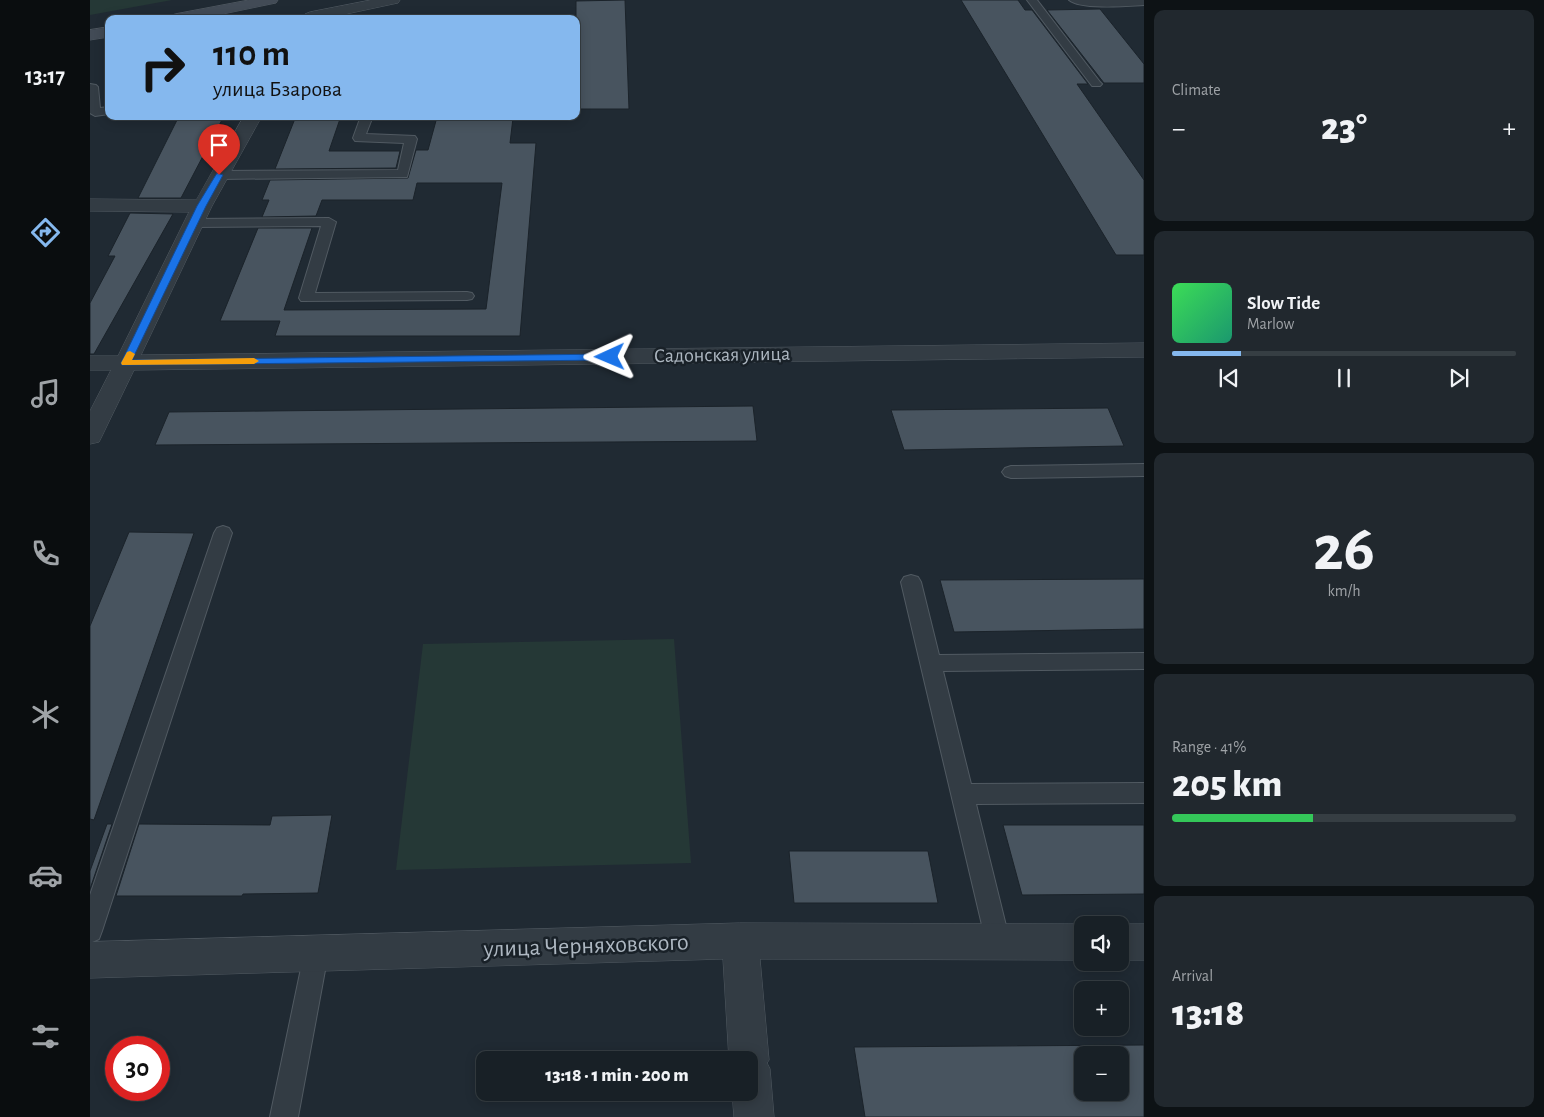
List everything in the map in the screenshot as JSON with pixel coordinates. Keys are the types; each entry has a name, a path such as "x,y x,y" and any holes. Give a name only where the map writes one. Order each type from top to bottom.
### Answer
{"main road":[{"path":"195,15 271,0"},
{"path":"90,35 105,33"}],"street":[{"path":"310,15 312,0"},
{"path":"323,15 393,0"},
{"path":"90,436 198,214 251,120"},
{"path":"90,205 198,214"},
{"name":"Садонская улица","path":"90,363 1144,350"},
{"path":"740,941 748,1051"},
{"name":"улица Черняховского","path":"90,960 740,941 1074,942"},
{"path":"1129,942 1144,942"},
{"path":"753,1101 754,1117"}],"lane":[{"path":"1032,0 1096,84"},
{"path":"1074,0 1103,4 1144,2"},
{"path":"92,87 95,112 105,111"},
{"path":"219,175 403,174 411,139 359,138 365,120"},
{"path":"198,214 329,222 306,298 468,296"},
{"path":"1011,472 1144,470"},
{"path":"90,931 223,533"},
{"path":"911,582 998,942"},
{"path":"931,663 1144,661"},
{"path":"962,794 1144,793"},
{"path":"284,1117 316,954"}],"green space":[{"path":"90,0 172,0 90,15"},
{"path":"674,639 691,863 396,870 423,644"}],"building":[{"path":"625,0 629,109 580,109 580,15 576,15 576,1"},
{"path":"961,0 1018,0 1025,10 1032,10 1088,84 1077,84 1144,180 1144,255 1116,255"},
{"path":"1100,9 1144,64 1144,83 1104,83 1047,10"},
{"path":"177,120 222,120 181,198 138,198"},
{"path":"294,120 340,120 329,151 400,151 396,168 275,169"},
{"path":"436,120 513,120 510,143 536,143 520,336 275,336 280,321 220,321 258,228 312,228 284,310 486,309 502,183 417,183 413,200 322,200 316,216 262,217 269,200 262,200 270,180 408,178 416,150 428,150"},
{"path":"130,213 173,214 94,354 90,354 90,303 115,256 108,256"},
{"path":"753,406 757,441 155,445 169,412"},
{"path":"1108,408 1124,446 904,450 891,410"},
{"path":"129,532 194,533 94,820 90,819 90,626"},
{"path":"1144,579 1144,629 954,632 940,580"},
{"path":"332,815 318,893 243,894 242,896 116,896 139,824 270,825 272,816"},
{"path":"107,824 112,824 90,889 90,871"},
{"path":"1003,825 1144,825 1144,894 1022,895"},
{"path":"789,851 928,851 938,903 794,903"},
{"path":"1144,1045 1144,1117 865,1117 854,1047"}],"slow traffic":[{"path":"130,354 126,363 254,361"}],"route":[{"path":"219,175 126,363 610,357"}]}
